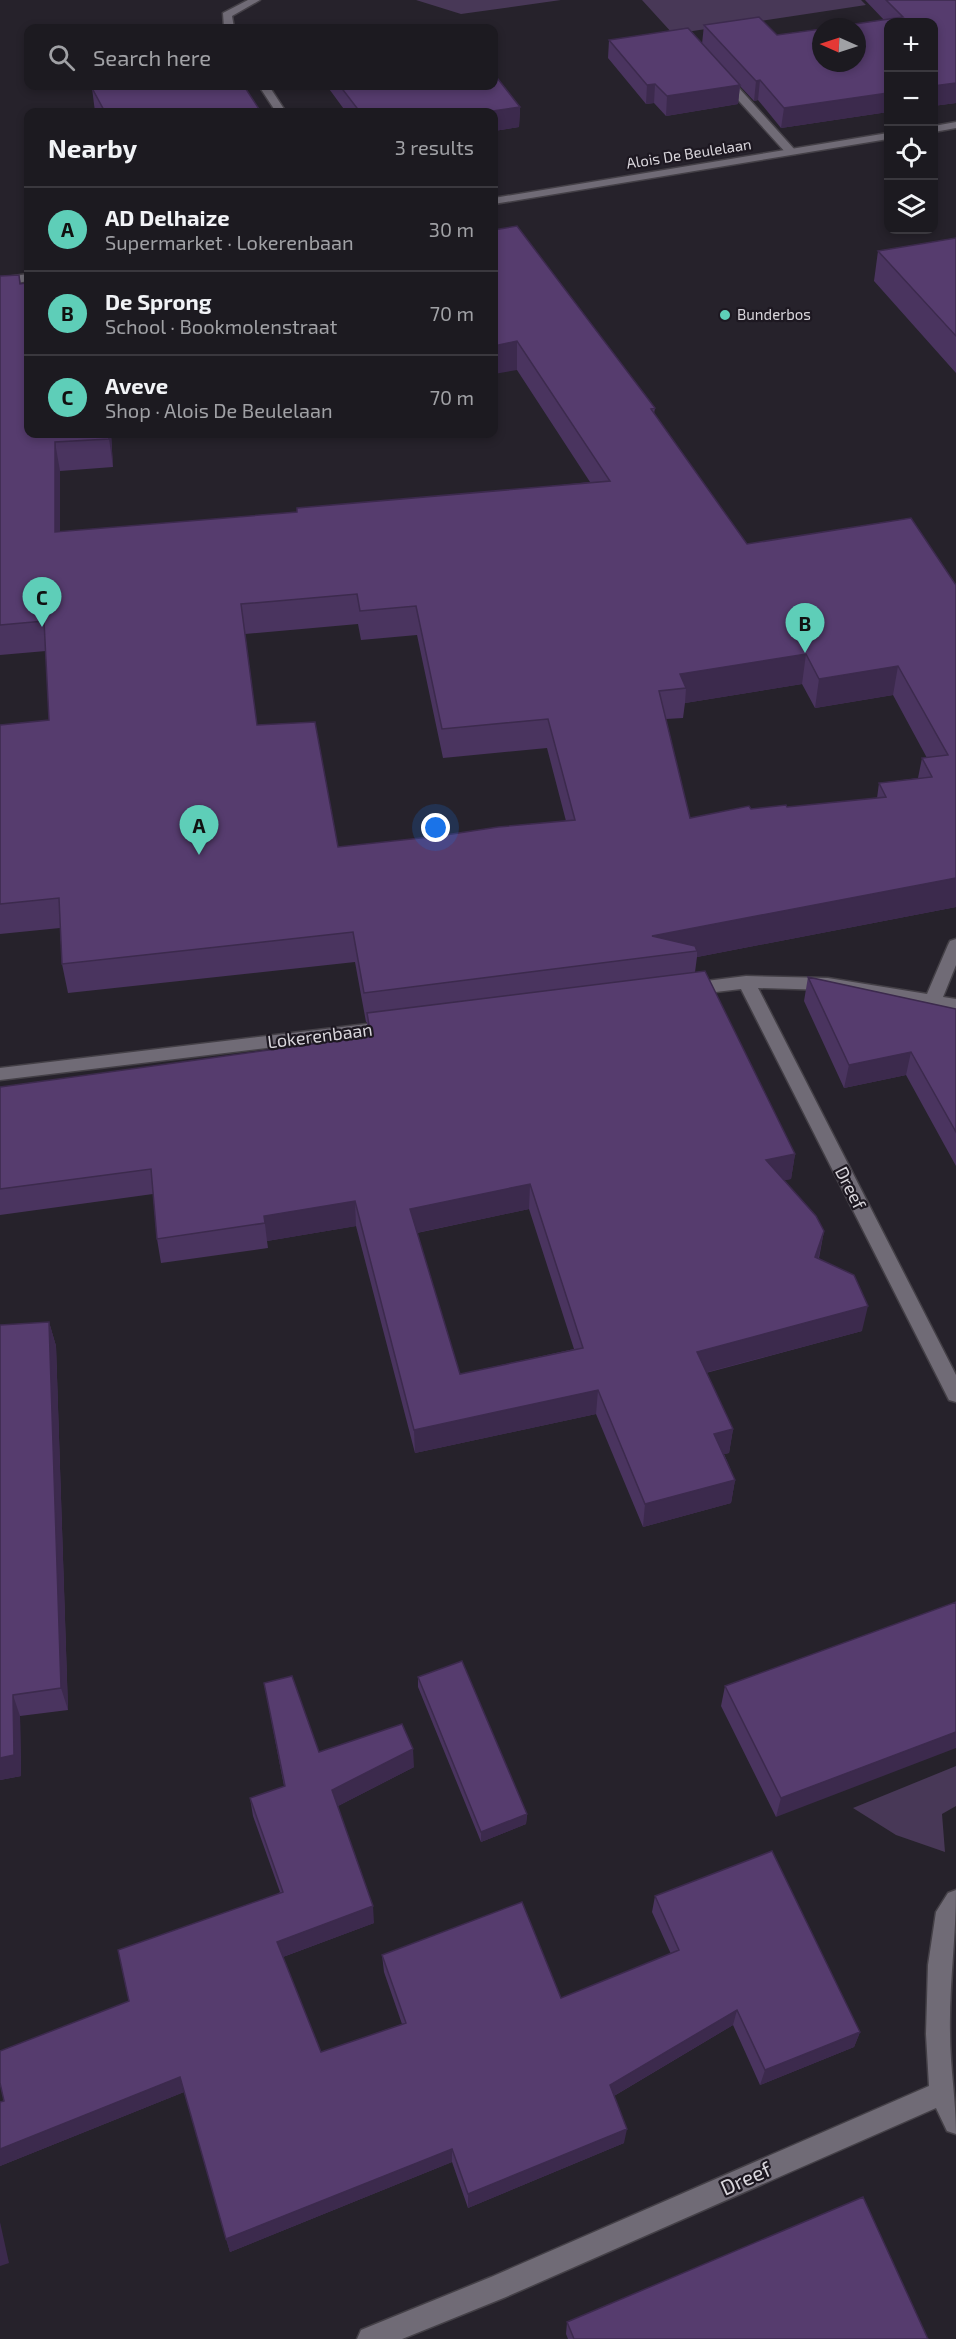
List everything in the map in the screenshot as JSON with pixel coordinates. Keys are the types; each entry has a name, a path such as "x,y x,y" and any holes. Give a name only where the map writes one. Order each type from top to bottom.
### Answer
{"street":[{"path":"228,24 227,15 255,0"},
{"path":"714,67 791,152"},
{"path":"267,90 278,108"},
{"path":"938,128 956,125"},
{"name":"Alois De Beulelaan","path":"498,200 884,137"},
{"path":"0,282 24,279"},
{"path":"933,1001 956,945"},
{"path":"676,991 746,982 828,984 956,1005"},
{"name":"Dreef","path":"746,982 956,1394"},
{"name":"Lokerenbaan","path":"0,1074 406,1026"},
{"path":"956,1901 948,1912 940,1965 938,2034 942,2093 956,2122"},
{"name":"Dreef","path":"370,2339 497,2288 942,2093"}],"shaded area":[{"path":"416,0 561,0 461,14"},
{"path":"642,0 861,0 866,5 673,34"},
{"path":"956,1766 956,1806 942,1814 945,1852 896,1835 853,1808"}],"building":[{"path":"886,0 956,0 956,83 938,85 938,18 896,18 903,17"},
{"path":"759,17 777,35 812,30 812,72 866,72 866,22 884,20 884,94 784,108 760,80 756,81 704,25"},
{"path":"688,28 740,85 667,96 655,84 647,85 609,40"},
{"path":"498,79 520,107 498,110 498,108 357,108 343,90 498,90"},
{"path":"93,90 247,90 258,108 103,108"},
{"path":"517,226 655,408 651,409 747,544 911,518 956,585 956,878 652,936 695,946 697,951 364,993 353,932 62,964 59,898 0,904 0,725 49,720 44,621 0,625 0,276 19,275 20,284 24,283 24,438 109,438 55,442 55,532 297,512 297,508 610,481 517,341 498,345 498,229","holes":["357,594 360,611 416,606 442,729 548,719 575,820 338,847 315,722 257,725 241,604","806,654 819,679 898,666 948,755 922,758 932,777 879,783 886,797 787,807 786,805 751,809 749,806 690,818 659,691 686,688 680,674"]},
{"path":"956,238 956,336 878,251"},
{"path":"705,971 795,1154 766,1160 816,1216 824,1231 815,1257 854,1275 868,1306 697,1352 733,1429 714,1434 735,1480 645,1504 598,1390 414,1430 355,1201 264,1216 265,1223 157,1239 151,1169 0,1189 0,1087 371,1036 367,1013","holes":["530,1184 583,1348 460,1374 410,1209"]},
{"path":"808,977 956,1009 956,1132 911,1052 849,1065"},
{"path":"49,1322 61,1688 13,1695 14,1755 0,1758 0,1325"},
{"path":"956,1602 956,1732 781,1798 725,1686"},
{"path":"462,1661 527,1814 481,1832 418,1677"},
{"path":"292,1676 319,1752 402,1724 413,1749 332,1790 373,1906 277,1942 321,2052 406,2023 382,1955 522,1902 561,1998 679,1950 655,1896 772,1851 860,2032 765,2070 737,2010 610,2085 627,2129 468,2194 452,2149 226,2239 180,2077 0,2149 0,2102 4,2101 0,2083 0,2051 129,2001 118,1950 283,1892 250,1798 285,1786 264,1683"},
{"path":"863,2197 928,2339 574,2339 567,2322"}],"place":[{"name":"Bunderbos","path":"725,315"},
{"name":"Aveve","path":"42,627"},
{"name":"De Sprong","path":"805,653"},
{"name":"AD Delhaize","path":"199,855"}]}
